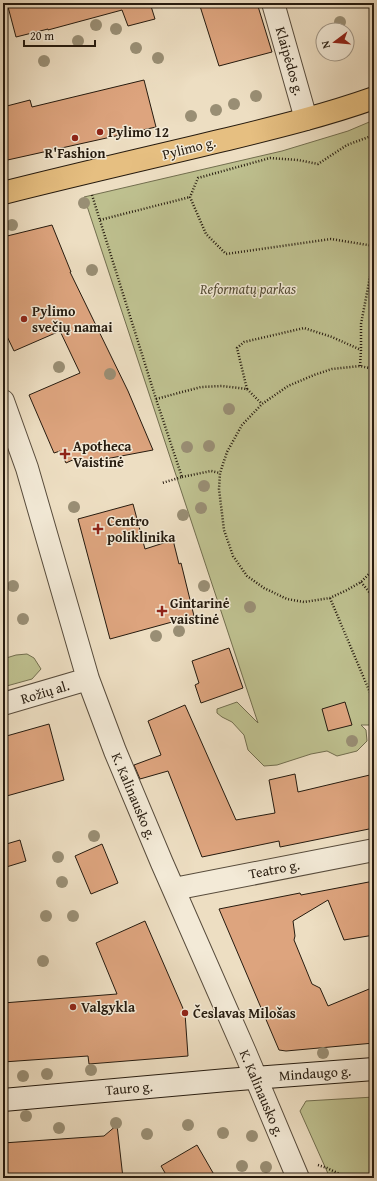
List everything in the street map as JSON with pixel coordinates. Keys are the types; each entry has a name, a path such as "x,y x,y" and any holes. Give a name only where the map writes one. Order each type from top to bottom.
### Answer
{"main road":[{"name":"Pylimo g.","path":"3,193 306,119 374,98"}],"street":[{"name":"Klaipėdos g.","path":"273,3 306,119"},
{"name":"K. Kalinausko g.","path":"3,401 27,468 88,679 123,771 298,1178"},
{"name":"Rožių al.","path":"3,704 88,679"},
{"name":"Teatro g.","path":"174,888 374,850"},
{"name":"Mindaugo g.","path":"256,1078 374,1069"},
{"name":"Tauro g.","path":"3,1100 256,1078"}],"path":[{"path":"374,135 347,145 318,164 298,160 270,158 198,178 190,197 206,234 226,254 331,239 374,246"},
{"path":"86,173 156,399 182,477"},
{"path":"100,220 190,197"},
{"path":"360,366 361,324 374,256"},
{"path":"262,404 247,389 237,348 244,342 304,328 361,350"},
{"path":"374,369 360,366 332,369 288,386 262,404 242,425 227,452 220,473 218,489 224,530 233,556 247,576 264,588 287,599 304,602 330,598 360,582 374,569"},
{"path":"156,399 201,387 222,386 247,389"},
{"path":"162,483 211,471 220,473"},
{"path":"360,582 374,598"},
{"path":"330,598 374,702"}],"green space":[{"name":"Reformatų parkas","path":"374,120 374,725 361,725 366,730 367,741 357,751 337,756 327,751 311,754 277,765 264,766 248,750 244,735 232,722 217,713 217,709 237,702 258,723 84,197 282,151 348,131"},
{"path":"27,654 34,658 41,669 32,679 3,687 3,659 16,655"},
{"path":"374,1097 374,1178 330,1178 300,1111 306,1101"}],"building":[{"path":"7,3 150,3 155,19 128,26 122,10 16,37"},
{"path":"199,3 257,3 272,52 219,66"},
{"path":"144,80 156,127 3,161 3,107 30,100 32,107"},
{"path":"52,225 70,272 128,391 153,450 79,464 77,458 66,463 60,451 54,453 29,395 80,373 60,331 14,351 3,328 3,237"},
{"path":"133,504 145,549 173,540 179,564 181,563 194,616 110,639 78,519"},
{"path":"229,648 243,688 201,703 195,685 199,683 192,661"},
{"path":"345,702 352,725 328,731 322,709"},
{"path":"185,705 236,820 275,813 269,780 295,774 298,792 374,774 374,828 280,847 279,841 202,857 168,771 140,779 134,765 161,755 148,721"},
{"path":"49,724 64,780 3,797 3,737"},
{"path":"20,840 26,861 3,868 3,845"},
{"path":"102,844 118,883 91,894 75,856"},
{"path":"374,881 374,935 344,940 328,900 293,921 295,936 294,940 312,984 320,988 328,1006 374,987 374,1043 286,1051 279,1050 219,909 300,893 301,895"},
{"path":"145,921 185,1013 188,1056 89,1064 88,1056 3,1062 3,1003 117,994 96,943"},
{"path":"117,1125 123,1178 3,1178 3,1143 104,1136"},
{"path":"197,1145 216,1178 168,1178 161,1166"}],"place":[{"name":"Pylimo 12","path":"100,132"},
{"name":"R'Fashion","path":"75,138"},
{"name":"Pylimo svečių namai","path":"24,319"},
{"name":"Apotheca Vaistinė","path":"65,454"},
{"name":"Centro poliklinika","path":"98,529"},
{"name":"Gintarinė vaistinė","path":"162,611"},
{"name":"Valgykla","path":"73,1007"},
{"name":"Česlavas Milošas","path":"185,1013"}]}
